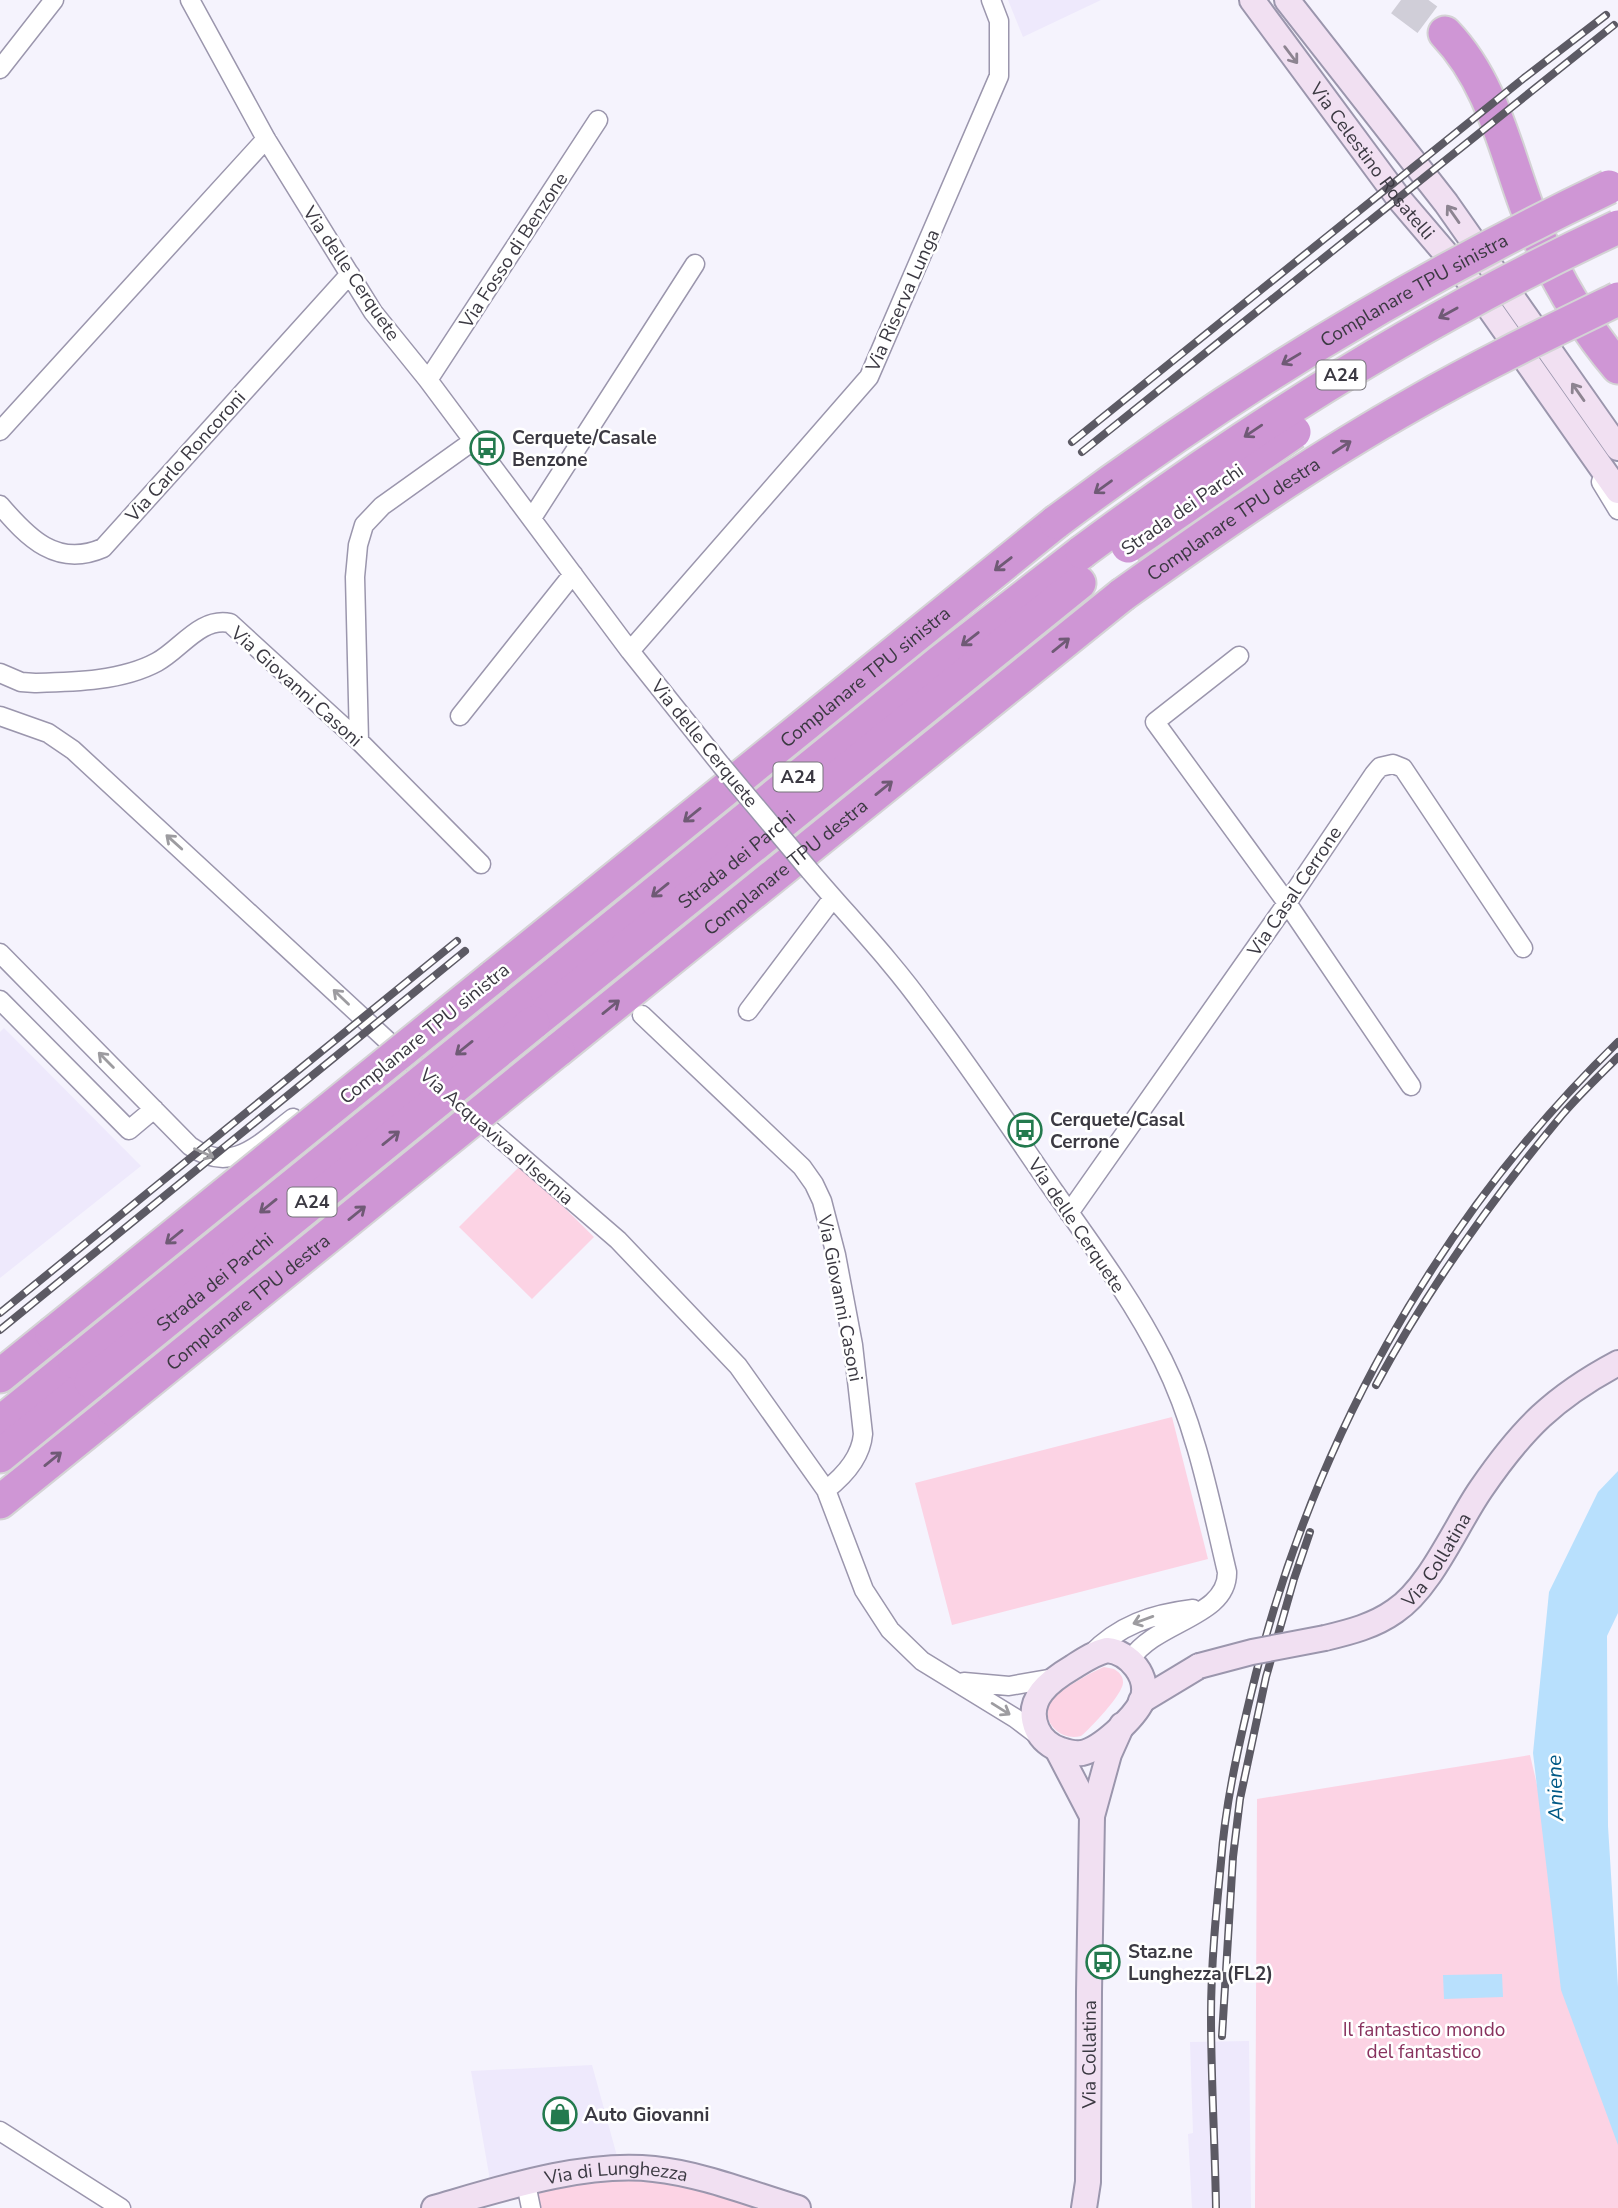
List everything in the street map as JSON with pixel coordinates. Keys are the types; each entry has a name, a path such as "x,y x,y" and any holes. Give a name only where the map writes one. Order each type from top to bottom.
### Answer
{"highway":[{"path":"1618,334 1588,288 1564,241 1521,128 1499,81 1480,49 1451,27 1483,87 1553,268 1581,316 1618,367"},
{"name":"Complanare TPU sinistra","path":"0,1376 1056,522 1152,452 1336,331 1476,254 1614,185"},
{"name":"Strada dei Parchi","path":"0,1456 83,1372 1088,561 1202,465 1348,370 1454,310 1618,228"},
{"name":"Strada dei Parchi","path":"1088,561 1218,483 1352,395 1490,316 1618,251"},
{"name":"Complanare TPU destra","path":"0,1502 1122,595 1233,517 1377,425 1474,370 1618,299"},
{"name":"Strada dei Parchi","path":"0,1423 83,1372"}],"street":[{"path":"0,69 54,0"},
{"name":"Via delle Cerquete","path":"190,0 266,139 373,312 428,380 630,651 721,765 926,1009 1069,1213 1146,1330 1163,1360 1182,1406 1200,1462 1227,1572 1223,1593 1210,1607"},
{"name":"Via Riserva Lunga","path":"630,651 869,377 999,76 999,21 991,0"},
{"name":"Via Celestino Rosatelli","path":"1252,0 1400,200 1476,289 1552,401 1618,491"},
{"name":"Via Celestino Rosatelli","path":"1287,0 1446,203 1615,444"},
{"name":"Via Fosso di Benzone","path":"428,380 597,120"},
{"path":"0,431 266,139"},
{"path":"532,518 695,264"},
{"name":"Via Carlo Roncoroni","path":"0,505 19,528 47,547 71,556 88,555 103,548 350,274"},
{"path":"1552,401 1618,510"},
{"path":"359,741 355,576 358,545 364,525 382,506 473,441"},
{"path":"460,716 573,574"},
{"name":"Via Giovanni Casoni","path":"0,673 21,682 35,683 122,675 157,662 208,624 230,623 359,741 481,864"},
{"path":"1240,656 1155,722 1287,903 1411,1086"},
{"name":"Via Acquaviva d'Isernia","path":"0,716 39,729 56,737 73,750 391,1044 618,1240 738,1366 826,1490"},
{"name":"Via Casal Cerrone","path":"1069,1213 1287,903 1374,774 1385,765 1395,764 1405,772 1524,948"},
{"path":"748,1011 833,898"},
{"path":"0,953 190,1146 203,1155 218,1159 236,1158 251,1150 391,1044"},
{"path":"0,1000 129,1130 154,1109"},
{"name":"Via Giovanni Casoni","path":"642,1014 802,1167 822,1201 853,1345 863,1434 861,1446 851,1465 826,1490"},
{"name":"Via Collatina","path":"1134,1664 1153,1671 1199,1666 1372,1624 1408,1601 1427,1577 1480,1490 1544,1411 1618,1363"},
{"path":"826,1490 861,1583 879,1615 905,1647 922,1661 1015,1718 1051,1745 1071,1753 1085,1752 1103,1742 1122,1726 1141,1701 1143,1689 1134,1664 1121,1653 1107,1650 1054,1678 1041,1691 1035,1706 1036,1727 1051,1745"},
{"path":"1088,1658 1107,1638 1137,1622 1168,1612 1210,1607"},
{"path":"1134,1664 1140,1647 1159,1633 1210,1607"},
{"name":"Via Collatina","path":"1141,1701 1199,1666"},
{"path":"954,1680 1009,1686 1054,1678"},
{"name":"Via Collatina","path":"1084,2208 1088,2182 1092,1816 1109,1754 1122,1726"},
{"name":"Via Collatina","path":"1051,1745 1092,1816"},
{"path":"0,2132 121,2208"},
{"name":"Via di Lunghezza","path":"448,2206 529,2196 592,2170 648,2168 680,2173 798,2208"}],"shaded area":[{"path":"1008,0 1101,0 1023,37"},
{"path":"4,1028 141,1166 0,1278 0,1032"},
{"path":"1249,2041 1251,2208 1192,2208 1188,2134 1193,2133 1190,2042"},
{"path":"592,2065 617,2156 490,2180 471,2071"}],"green space":[{"path":"521,1165 594,1237 532,1299 459,1227"},
{"path":"1172,1417 1208,1559 952,1625 915,1483"},
{"path":"1104,1667 1114,1669 1123,1682 1113,1702 1081,1736 1059,1733 1049,1722 1048,1708 1052,1700 1068,1686"},
{"name":"Il fantastico mondo del fantastico","path":"1530,1755 1618,2130 1618,2208 1255,2208 1257,1799"},
{"path":"666,2176 775,2208 538,2208 534,2189 585,2178"}],"water":[{"name":"Aniene","path":"1618,1471 1618,1613 1607,1636 1608,1826 1618,1987 1618,2145 1561,1990 1533,1753 1549,1592 1598,1492"},
{"path":"1502,1974 1503,1997 1444,1999 1443,1975"}],"tunnel":[{"path":"1401,0 1445,33"}],"railway":[{"path":"1072,442 1606,15"},
{"path":"1082,452 1614,25"},
{"path":"0,1313 457,941"},
{"path":"0,1330 465,951"},
{"path":"1216,2208 1211,1997 1223,1841 1250,1698 1275,1606 1306,1516 1344,1428 1387,1344 1436,1262 1491,1185 1552,1111 1618,1042"},
{"path":"1376,1385 1417,1314 1486,1212 1562,1115 1618,1057"},
{"path":"1222,2036 1233,1857 1240,1799 1266,1677 1310,1532"}],"place":[{"name":"Cerquete/Casale Benzone","path":"487,448"},
{"name":"Cerquete/Casal Cerrone","path":"1025,1130"},
{"name":"Staz.ne Lunghezza (FL2)","path":"1103,1962"},
{"name":"Auto Giovanni","path":"560,2114"}]}
